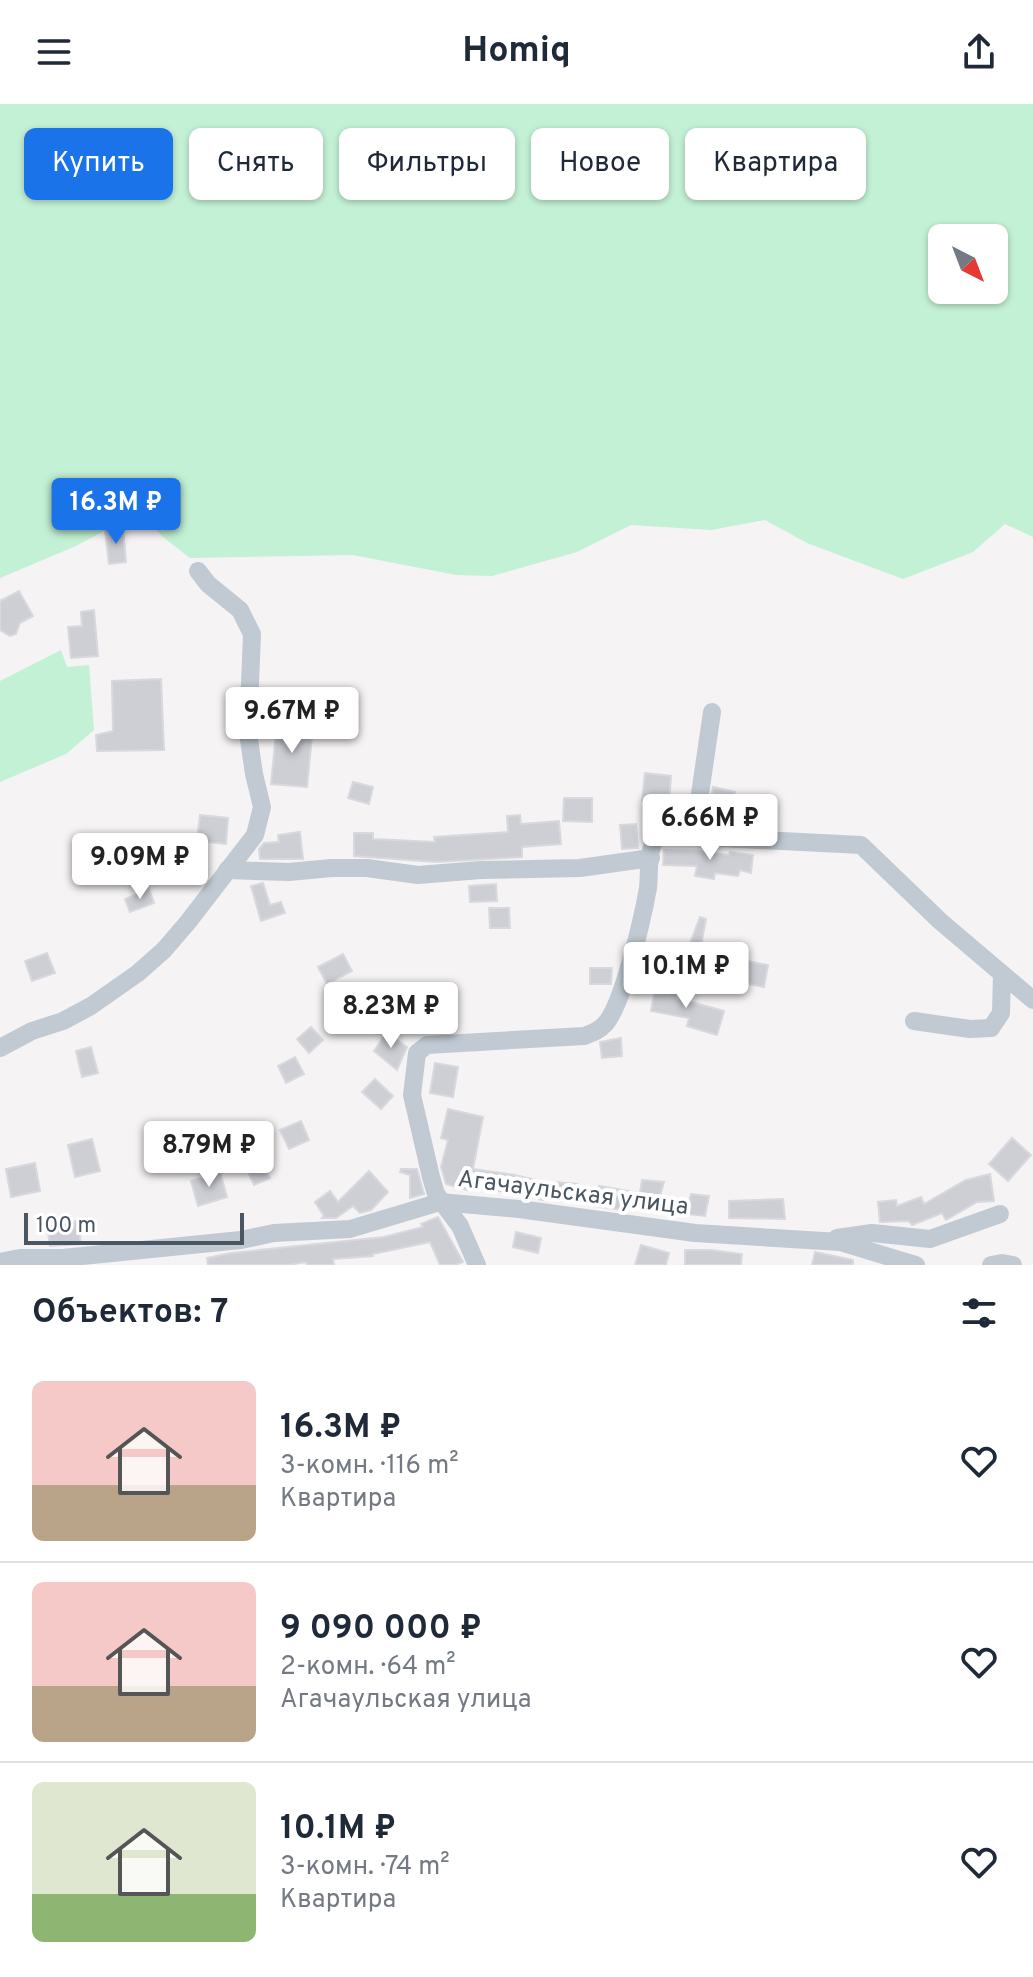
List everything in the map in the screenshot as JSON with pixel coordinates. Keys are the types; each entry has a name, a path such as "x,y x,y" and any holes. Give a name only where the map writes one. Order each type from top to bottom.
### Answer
{"street":[{"path":"0,1048 32,1031 63,1021 114,992 164,950 255,835 262,807 248,733 252,634 240,610 208,584 198,571"},
{"path":"694,835 712,712"},
{"path":"477,1265 460,1226 440,1202 431,1177 412,1095 417,1053 427,1045 584,1036 596,1032 607,1022 619,999 648,889 652,844 660,835 861,845 940,921 1002,974 1028,988"},
{"path":"227,870 289,872 367,868 418,875 580,868 651,858"},
{"path":"914,1021 970,1029 991,1028 1001,1013 1002,974"},
{"name":"Агачаульская улица","path":"0,1262 241,1240 288,1232 350,1229 440,1202 519,1209 695,1233 840,1242 916,1265"},
{"name":"Агачаульская улица","path":"811,1241 872,1233 930,1239 1000,1214"},
{"path":"991,1265 1013,1265"}],"green space":[{"path":"0,104 1033,104 1033,537 1005,524 973,552 903,579 807,543 765,520 711,530 631,525 577,552 492,576 456,575 353,555 190,558 163,537 139,512 76,546 0,578"},
{"path":"61,650 67,667 89,665 94,730 66,754 0,782 0,681"}],"building":[{"path":"123,528 126,562 109,564 105,530"},
{"path":"19,591 33,616 20,623 16,634 10,636 0,630 0,601"},
{"path":"94,610 98,656 71,658 68,627 82,626 81,612"},
{"path":"161,679 164,750 97,751 96,735 113,731 112,681"},
{"path":"277,723 313,726 307,787 271,784"},
{"path":"645,773 671,776 669,804 642,801"},
{"path":"353,782 373,787 369,804 348,798"},
{"path":"713,787 735,792 730,814 710,808"},
{"path":"564,798 592,798 592,822 563,821"},
{"path":"200,815 228,818 226,844 197,841"},
{"path":"520,815 521,824 559,821 561,844 522,847 522,857 436,862 354,856 354,833 373,833 373,839 435,842 434,837 508,832 507,816"},
{"path":"636,824 638,848 622,849 620,825"},
{"path":"300,832 303,859 260,859 259,849 264,843 279,842 278,835"},
{"path":"664,850 753,855 751,873 740,870 738,876 715,873 714,879 695,876 697,866 663,865"},
{"path":"263,883 270,905 281,902 285,913 261,921 251,886"},
{"path":"496,884 497,901 470,902 469,886"},
{"path":"149,889 154,903 130,912 125,899"},
{"path":"489,908 509,908 510,928 490,928"},
{"path":"700,917 706,919 698,962 685,957"},
{"path":"47,953 55,973 32,981 25,961"},
{"path":"343,954 352,971 327,984 318,967"},
{"path":"733,958 768,965 764,987 729,980"},
{"path":"590,968 612,968 611,984 590,984"},
{"path":"656,983 678,988 676,998 724,1011 717,1035 687,1026 689,1018 651,1011"},
{"path":"311,1027 323,1040 309,1053 297,1039"},
{"path":"387,1032 407,1047 397,1070 374,1051"},
{"path":"621,1038 622,1056 602,1058 600,1042"},
{"path":"91,1047 98,1073 82,1077 76,1051"},
{"path":"295,1057 304,1074 286,1083 278,1066"},
{"path":"435,1063 458,1067 453,1097 430,1093"},
{"path":"375,1079 393,1096 381,1109 362,1092"},
{"path":"448,1109 483,1117 473,1169 556,1185 556,1182 577,1184 575,1201 543,1197 543,1200 468,1187 467,1190 446,1184 441,1167 448,1140 441,1138"},
{"path":"301,1121 309,1140 289,1149 280,1130"},
{"path":"1012,1138 1031,1155 1008,1181 989,1164"},
{"path":"92,1139 100,1171 75,1177 68,1145"},
{"path":"255,1147 270,1178 254,1185 240,1155"},
{"path":"35,1163 40,1191 11,1197 6,1169"},
{"path":"401,1169 417,1169 424,1194 410,1198 410,1175 400,1172"},
{"path":"369,1171 388,1192 371,1210 360,1213 353,1206 336,1218 322,1218 324,1216 315,1202 330,1191 338,1202"},
{"path":"220,1172 227,1197 198,1206 191,1181"},
{"path":"990,1174 994,1201 977,1202 946,1220 942,1213 912,1225 909,1221 880,1222 878,1202 896,1200 897,1206 921,1197 924,1204 966,1180"},
{"path":"642,1180 664,1182 657,1207 623,1205 622,1210 594,1206 599,1186 640,1193"},
{"path":"691,1194 709,1196 705,1216 686,1214"},
{"path":"783,1199 785,1219 729,1218 729,1201"},
{"path":"438,1217 463,1262 440,1265 430,1242 373,1256 333,1259 334,1265 307,1265 306,1262 287,1265 208,1265 207,1258 231,1253 384,1237 423,1227 421,1224"},
{"path":"78,1221 81,1244 50,1246 47,1226"},
{"path":"516,1232 541,1238 538,1253 513,1247"},
{"path":"641,1245 669,1253 666,1265 635,1265"},
{"path":"685,1250 742,1254 741,1265 685,1265"},
{"path":"815,1252 853,1260 853,1265 812,1265"}]}
